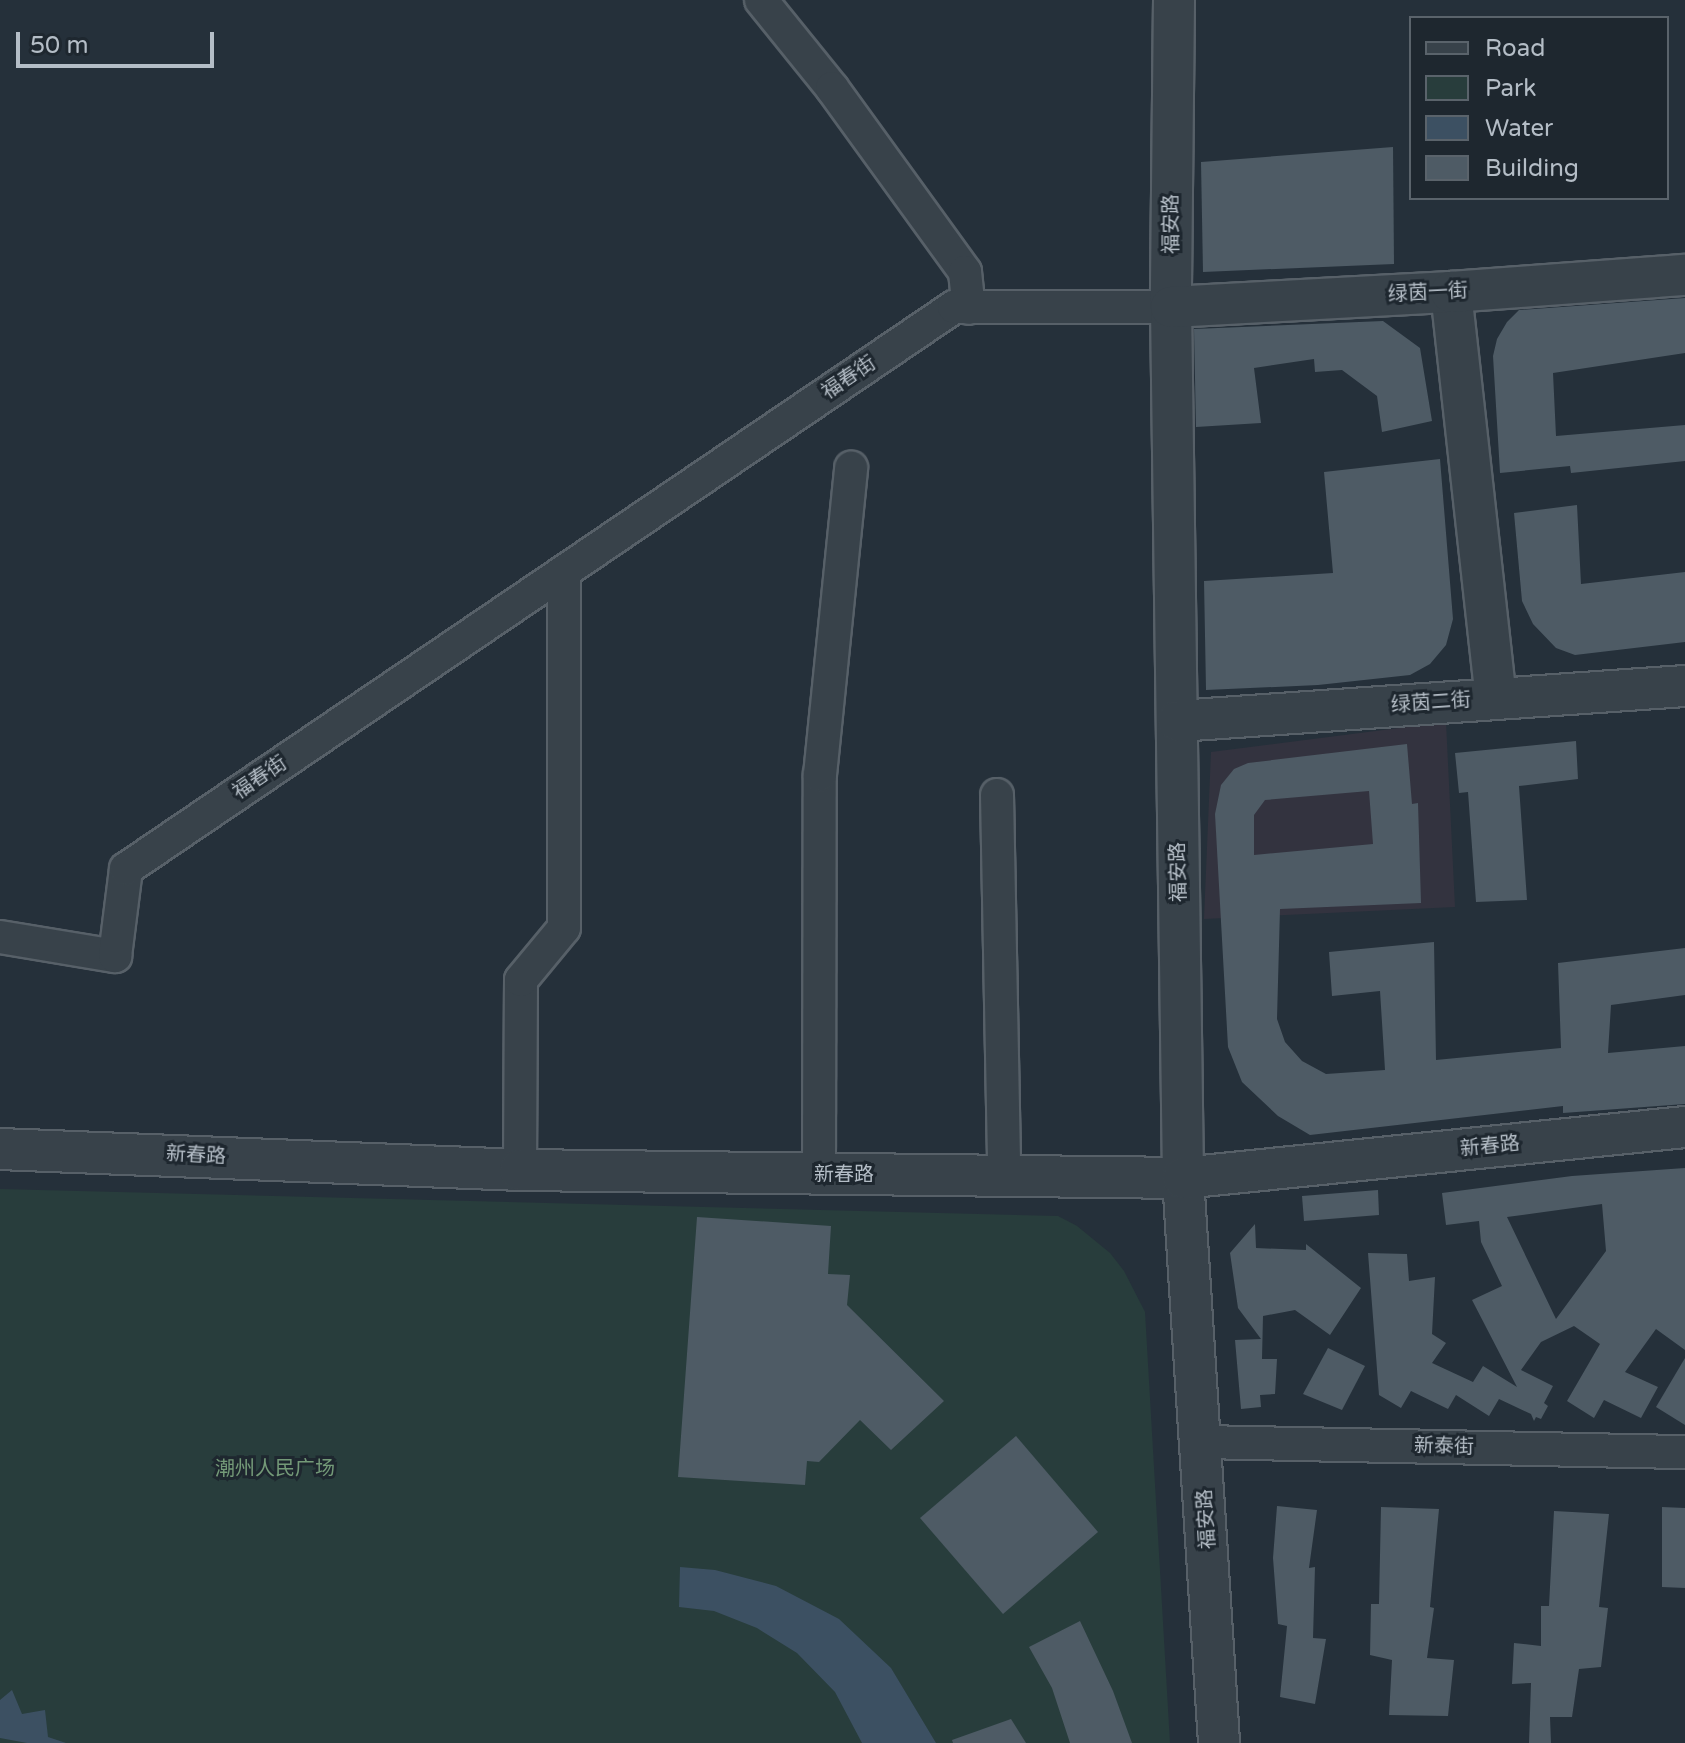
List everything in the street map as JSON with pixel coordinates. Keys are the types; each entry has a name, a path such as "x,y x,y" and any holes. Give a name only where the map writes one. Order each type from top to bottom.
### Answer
{"street":[{"path":"761,0 832,88 965,272 969,308"},
{"name":"福安路","path":"1174,0 1171,307 1183,1178 1219,1743"},
{"name":"绿茵一街","path":"1171,307 1451,292 1685,275"},
{"path":"1451,292 1496,699"},
{"name":"福春街","path":"0,937 115,956 126,869 954,307 1171,307"},
{"path":"819,1175 820,775 851,468"},
{"path":"520,1170 521,980 564,928 564,572"},
{"name":"绿茵二街","path":"1178,721 1685,686"},
{"path":"997,795 1004,1176"},
{"name":"新春路","path":"0,1149 520,1170 1183,1178 1685,1127"},
{"name":"新泰街","path":"1202,1442 1685,1452"}],"shaded area":[{"path":"1446,722 1455,907 1204,919 1211,752"}],"green space":[{"name":"潮州人民广场","path":"0,1189 1058,1216 1077,1226 1110,1253 1124,1271 1145,1312 1170,1743 0,1743"}],"water":[{"path":"680,1567 715,1570 776,1586 839,1619 891,1668 936,1743 862,1743 835,1692 797,1653 757,1628 714,1611 679,1607"},
{"path":"12,1690 22,1714 45,1710 48,1737 66,1743 27,1743 0,1738 0,1700"}],"building":[{"path":"1393,147 1394,264 1203,272 1201,162"},
{"path":"1685,298 1685,353 1553,373 1556,436 1685,425 1685,461 1571,473 1570,466 1500,473 1493,356 1497,339 1519,310"},
{"path":"1383,321 1420,348 1432,421 1382,432 1377,396 1342,370 1315,372 1314,359 1254,368 1261,423 1196,427 1194,329"},
{"path":"1440,459 1453,619 1446,645 1430,664 1410,675 1318,685 1206,690 1204,581 1333,573 1324,472"},
{"path":"1577,505 1581,584 1685,572 1685,642 1575,655 1556,648 1533,624 1522,601 1514,513"},
{"path":"1576,741 1578,779 1519,786 1527,900 1476,902 1468,792 1459,793 1455,753"},
{"path":"1407,744 1412,804 1418,803 1421,903 1280,909 1277,1019 1285,1042 1302,1061 1326,1074 1385,1070 1380,991 1332,996 1329,952 1434,942 1436,1060 1561,1048 1558,963 1685,948 1685,995 1611,1005 1608,1053 1685,1046 1685,1104 1563,1113 1563,1106 1310,1135 1278,1116 1242,1082 1228,1047 1215,814 1221,785 1234,769 1248,763","holes":["1369,791 1373,844 1254,855 1254,815 1265,800"]},
{"path":"1685,1168 1685,1350 1656,1329 1625,1372 1658,1387 1641,1418 1604,1400 1594,1418 1567,1401 1600,1344 1574,1326 1541,1342 1521,1370 1553,1386 1544,1403 1548,1406 1541,1419 1536,1417 1534,1421 1531,1414 1499,1399 1489,1416 1456,1395 1448,1409 1411,1391 1401,1408 1379,1395 1368,1253 1407,1254 1409,1281 1435,1277 1432,1334 1446,1343 1432,1363 1473,1382 1483,1366 1517,1387 1472,1300 1502,1286 1481,1242 1479,1221 1446,1225 1442,1193 1572,1176","holes":["1602,1204 1606,1251 1556,1319 1507,1217"]},
{"path":"1378,1190 1379,1215 1304,1221 1302,1196"},
{"path":"697,1217 831,1226 828,1274 850,1275 847,1305 944,1401 891,1450 860,1420 819,1462 807,1461 805,1485 678,1477"},
{"path":"1255,1224 1256,1248 1306,1250 1306,1244 1361,1288 1330,1335 1295,1310 1263,1316 1262,1359 1277,1359 1275,1394 1260,1395 1261,1407 1241,1409 1235,1340 1261,1339 1238,1308 1230,1253"},
{"path":"1328,1348 1365,1366 1342,1410 1303,1394"},
{"path":"1685,1358 1685,1425 1656,1407"},
{"path":"1016,1436 1098,1532 1003,1614 920,1518"},
{"path":"1277,1506 1317,1510 1309,1568 1315,1567 1313,1638 1326,1639 1315,1704 1280,1697 1287,1626 1278,1624 1273,1558"},
{"path":"1381,1507 1439,1509 1430,1607 1434,1608 1427,1658 1454,1660 1448,1716 1389,1715 1392,1660 1370,1655 1371,1604 1379,1604"},
{"path":"1662,1507 1685,1508 1685,1588 1662,1587"},
{"path":"1554,1511 1609,1514 1599,1607 1608,1608 1601,1667 1579,1669 1572,1717 1550,1717 1551,1743 1529,1743 1531,1683 1512,1684 1514,1643 1541,1646 1541,1606 1549,1606"},
{"path":"1080,1621 1113,1691 1132,1743 1070,1743 1052,1688 1029,1647"},
{"path":"1011,1719 1026,1743 953,1743 952,1740"}]}
